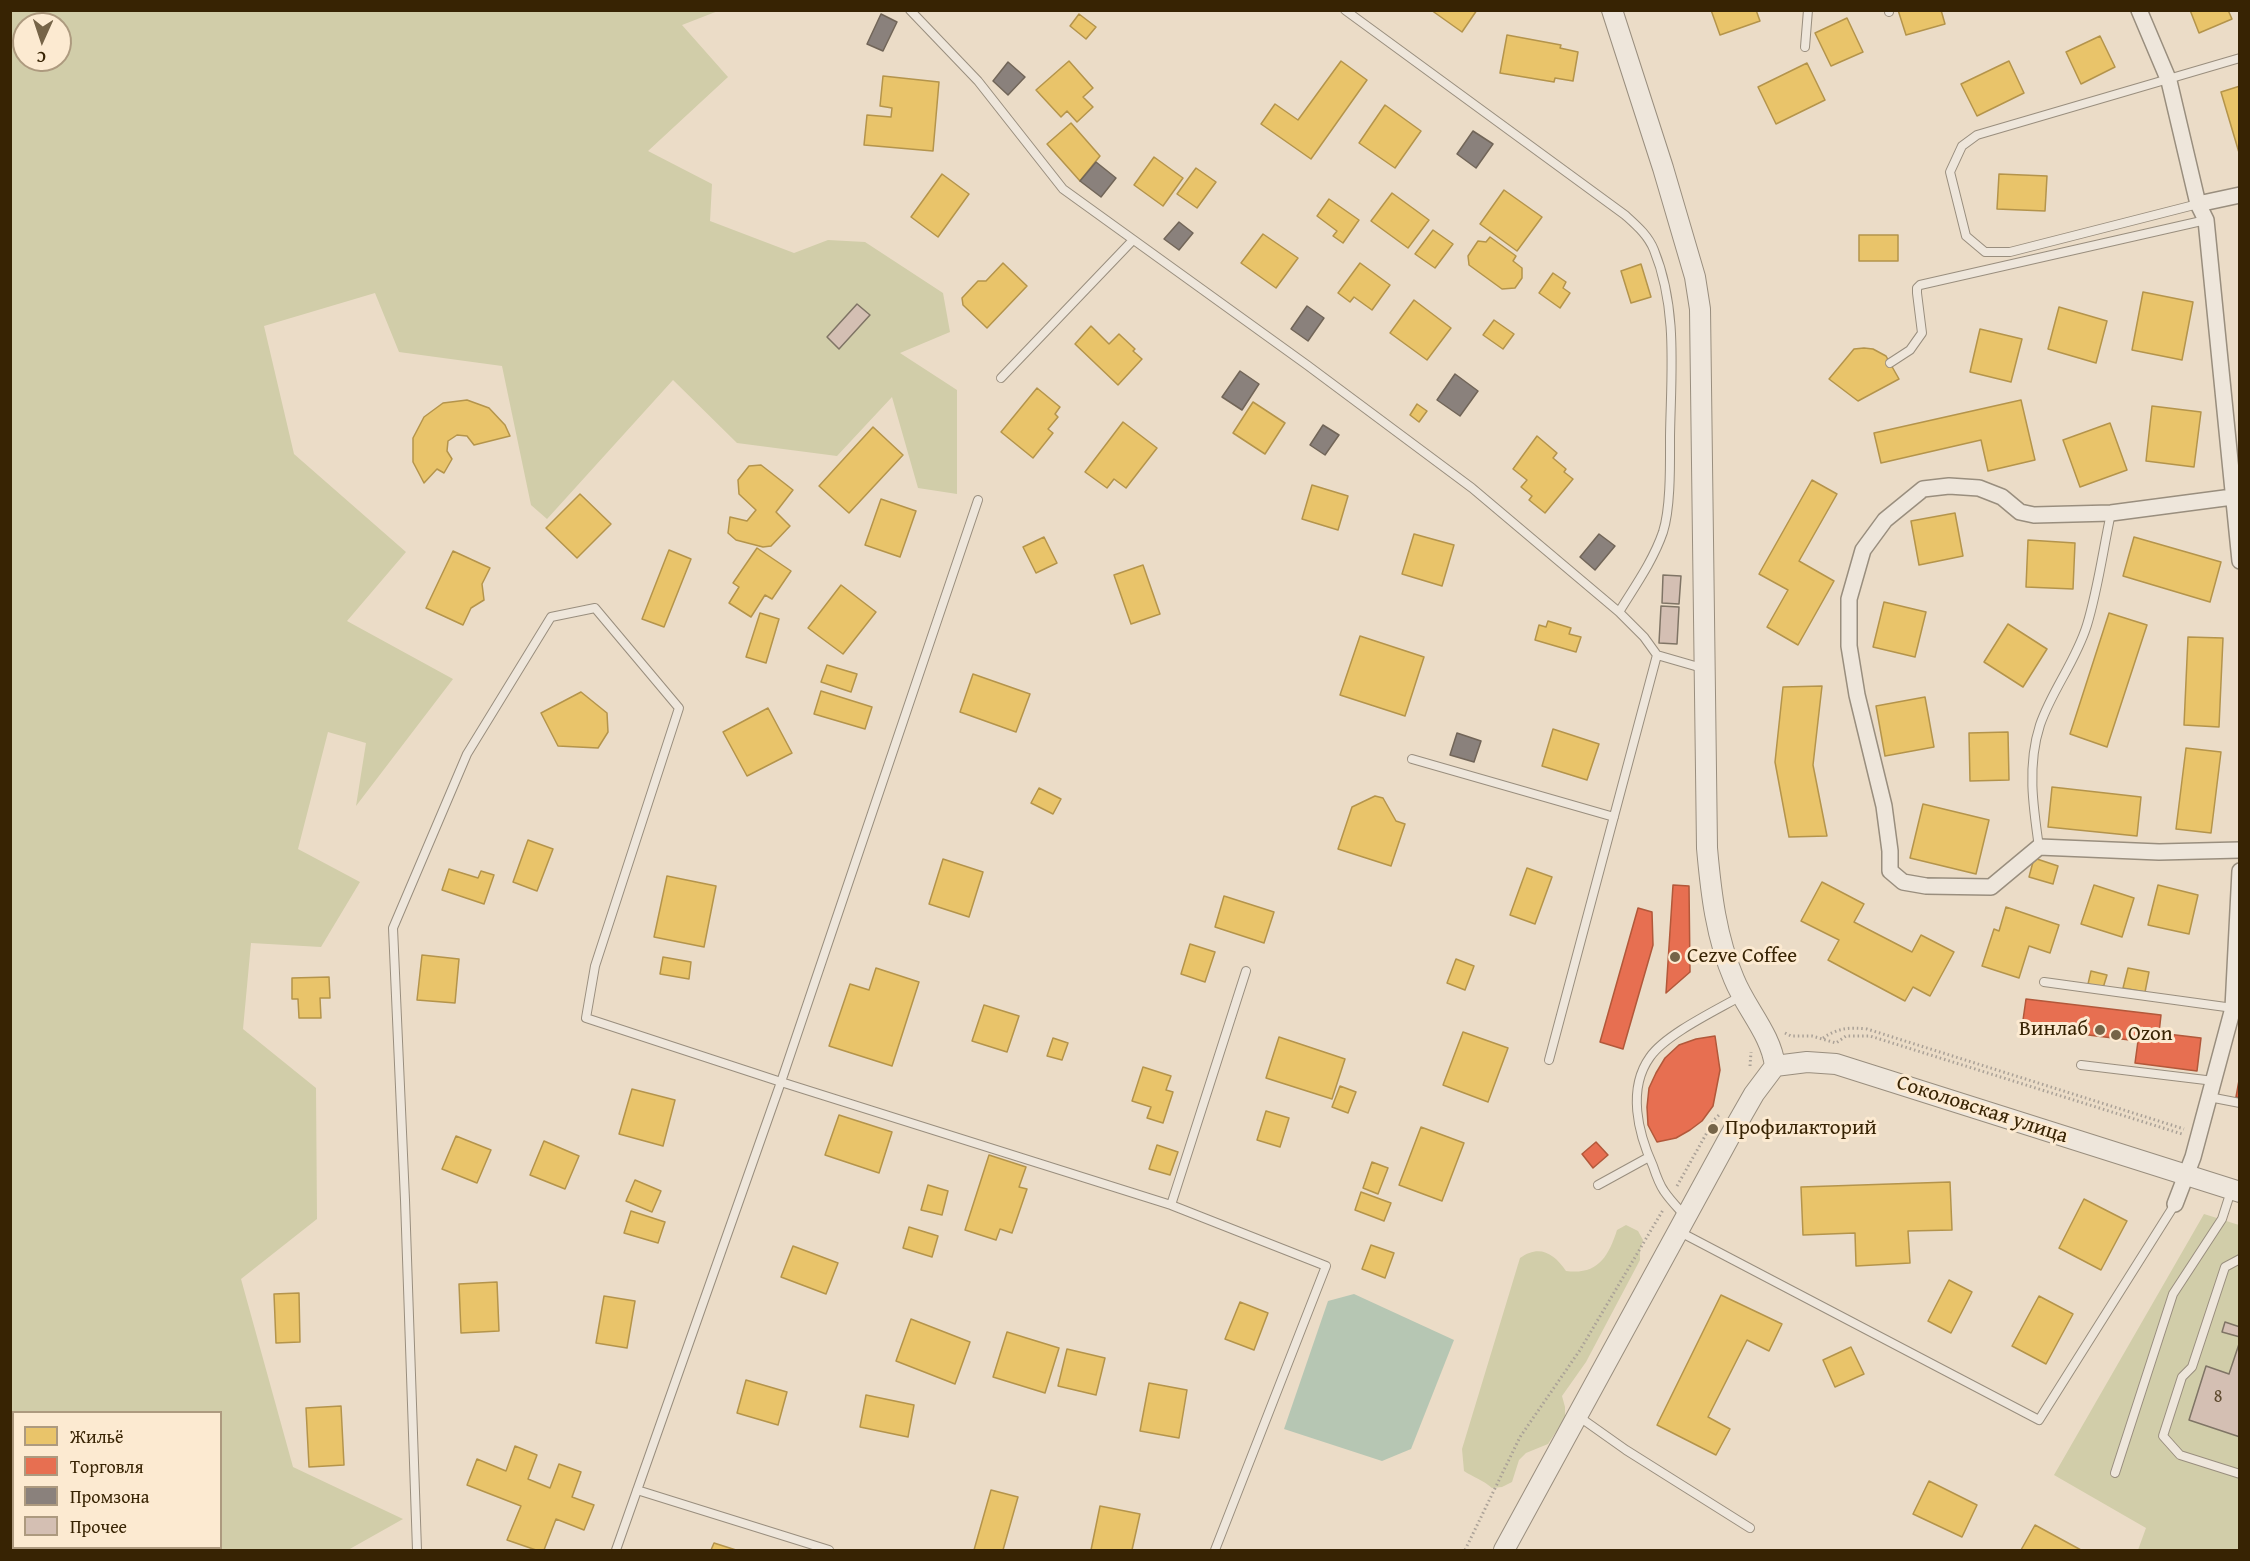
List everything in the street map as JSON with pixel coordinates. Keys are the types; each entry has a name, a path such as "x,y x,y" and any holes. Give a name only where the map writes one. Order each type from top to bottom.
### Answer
{"street":[{"path":"1504,1551 1754,1094 1775,1066 1773,1051 1767,1037 1741,996 1724,955 1713,909 1707,848 1700,309 1695,277 1667,179 1612,10"},
{"path":"2139,10 2169,81 2198,204 2206,220 2237,496 2240,561"},
{"path":"2198,204 2240,195"},
{"path":"2237,496 2111,513 2034,515 2020,512 2002,497 1980,488 1948,486 1923,489 1885,520 1863,550 1849,598 1849,646 1857,695 1884,806 1890,851 1890,872 1904,882 1926,886 1992,887 2039,847 2159,852 2240,850"},
{"path":"2175,1204 2199,1136 2237,991 2240,871"},
{"name":"Соколовская улица","path":"1775,1066 1807,1062 1836,1064 2235,1191"}],"lane":[{"path":"910,10 978,81 1063,189 1307,364 1472,488 1619,612 1644,637 1657,655 1704,669"},
{"path":"1345,10 1625,214 1642,230 1653,248 1665,287 1672,329 1670,474 1664,529 1655,552 1619,612"},
{"path":"1805,47 1808,10"},
{"path":"2198,204 2010,252 1985,252 1966,236 1950,172 1962,146 1977,135 2169,81 2240,58"},
{"path":"1890,363 1910,350 1922,333 1917,293 1920,285 2206,220"},
{"path":"1001,378 1133,240"},
{"path":"616,1551 781,1082 978,500"},
{"path":"2039,847 2034,812 2032,765 2040,724 2087,626 2111,513"},
{"path":"417,1551 405,1188 393,928 467,754 551,616 595,608 680,708 595,966 586,1018 1171,1205 1326,1266 1215,1551"},
{"path":"1549,1060 1657,655"},
{"path":"1412,759 1614,817"},
{"path":"1171,1205 1246,971"},
{"path":"2044,982 2233,1008"},
{"path":"1741,996 1669,1039 1650,1056 1641,1076 1636,1098 1638,1120 1648,1157 1682,1224 2039,1420 2175,1204"},
{"path":"2081,1065 2214,1081"},
{"path":"2209,1097 2240,1103"},
{"path":"1598,1185 1648,1157"},
{"path":"2115,1473 2174,1293 2222,1219 2235,1191"},
{"path":"2240,1259 2225,1267 2192,1367 2182,1377 2163,1436 2180,1455 2240,1474"},
{"path":"1578,1416 1626,1450 1750,1528"},
{"path":"637,1490 829,1551"}],"path":[{"path":"1823,1038 1833,1031 1844,1028 1867,1029 2199,1136"},
{"path":"1781,1030 1791,1036 1823,1038 1836,1043 1846,1036 1870,1036 2199,1136"},
{"path":"1749,1069 1751,1048"},
{"path":"1465,1551 1520,1437 1580,1350 1714,1120 1723,1111"}],"shaded area":[{"path":"10,11 718,11 682,25 728,77 648,151 712,184 710,221 794,253 828,240 865,242 943,293 950,332 900,353 957,390 957,494 918,488 892,397 837,456 737,443 673,380 547,519 531,505 502,366 399,352 375,293 264,326 294,454 406,552 347,621 453,679 356,806 366,743 328,732 298,849 360,882 321,947 251,943 243,1029 316,1088 317,1219 241,1279 293,1467 403,1519 348,1550 11,1550"},
{"path":"2204,1214 2239,1225 2239,1550 2138,1550 2146,1528 2054,1475"},
{"path":"1626,1225 1638,1231 1643,1240 1640,1260 1586,1362 1562,1396 1565,1418 1548,1444 1526,1453 1519,1460 1512,1482 1502,1487 1492,1488 1464,1471 1462,1449 1520,1258 1534,1252 1546,1252 1556,1259 1566,1271 1586,1270 1600,1262 1610,1249 1617,1230"},
{"path":"1354,1294 1454,1340 1411,1449 1382,1461 1284,1429 1328,1301"}],"building: Жильё":[{"path":"1431,10 1477,10 1462,32"},
{"path":"1711,10 1756,10 1760,21 1720,35"},
{"path":"1898,10 1941,10 1945,24 1906,35"},
{"path":"2190,10 2228,10 2232,19 2199,33"},
{"path":"1079,14 1096,27 1086,39 1070,26"},
{"path":"1847,18 1863,52 1831,66 1815,33"},
{"path":"1507,35 1561,45 1560,48 1578,52 1573,81 1555,78 1554,82 1500,73"},
{"path":"2100,36 2115,67 2081,84 2066,52"},
{"path":"1069,61 1093,88 1083,97 1093,107 1077,122 1067,111 1061,117 1036,90"},
{"path":"1341,61 1367,80 1311,159 1261,124 1275,104 1298,120"},
{"path":"2009,61 2024,93 1977,116 1961,84"},
{"path":"1807,63 1825,100 1776,124 1758,87"},
{"path":"883,76 939,82 933,151 864,145 867,115 891,117 892,108 880,106"},
{"path":"2240,86 2240,156 2221,92"},
{"path":"1385,105 1421,131 1395,168 1359,143"},
{"path":"1071,123 1100,156 1080,181 1047,144"},
{"path":"1154,157 1183,178 1163,206 1134,185"},
{"path":"1196,168 1216,182 1197,208 1177,194"},
{"path":"942,174 969,194 938,237 911,217"},
{"path":"1999,174 2047,176 2045,211 1997,209"},
{"path":"1504,190 1542,217 1517,251 1480,224"},
{"path":"1392,193 1429,220 1408,248 1371,221"},
{"path":"1329,199 1359,220 1343,243 1333,236 1337,231 1317,216"},
{"path":"1433,230 1453,244 1435,268 1415,254"},
{"path":"1263,234 1298,258 1276,288 1241,263"},
{"path":"1859,235 1898,235 1898,261 1859,261"},
{"path":"1490,237 1516,256 1513,261 1522,268 1522,278 1515,288 1502,289 1469,265 1468,256 1478,241 1486,242"},
{"path":"1003,263 1027,286 987,328 963,305 962,298 978,281 986,281"},
{"path":"1360,263 1390,285 1372,310 1354,297 1350,302 1338,293"},
{"path":"1641,264 1651,297 1631,303 1621,271"},
{"path":"1553,273 1566,282 1563,288 1570,293 1560,308 1539,293"},
{"path":"2143,292 2193,302 2182,360 2132,350"},
{"path":"1414,300 1451,328 1427,360 1390,333"},
{"path":"2059,307 2107,321 2096,363 2048,349"},
{"path":"1494,320 1514,334 1503,349 1483,335"},
{"path":"1091,326 1109,344 1119,334 1142,359 1118,385 1075,344"},
{"path":"1980,329 2022,339 2011,382 1970,372"},
{"path":"1854,349 1873,349 1886,356 1899,379 1858,401 1829,379"},
{"path":"1037,388 1060,407 1055,414 1058,417 1048,429 1053,433 1033,458 1001,432"},
{"path":"467,400 489,408 505,425 510,436 474,445 467,436 457,435 448,441 447,451 452,459 444,473 437,469 424,483 413,462 413,438 424,417 443,403"},
{"path":"2021,400 2035,460 1988,471 1981,440 1881,463 1874,433"},
{"path":"1253,402 1285,423 1265,454 1233,433"},
{"path":"1417,404 1427,411 1419,422 1410,415"},
{"path":"2152,406 2201,412 2194,467 2146,461"},
{"path":"1123,422 1157,448 1126,488 1114,479 1107,488 1085,472"},
{"path":"2110,423 2127,470 2080,487 2063,440"},
{"path":"873,427 903,455 849,513 819,486"},
{"path":"1537,436 1557,453 1553,458 1566,469 1564,472 1573,479 1545,513 1529,500 1532,496 1521,487 1527,480 1513,469"},
{"path":"761,465 793,490 776,512 790,526 771,546 763,547 736,540 728,533 730,517 747,521 756,510 739,494 738,480 749,466"},
{"path":"1812,480 1837,494 1799,561 1834,581 1798,645 1767,627 1788,590 1759,574"},
{"path":"1312,485 1348,496 1338,530 1302,519"},
{"path":"580,494 611,524 577,558 546,528"},
{"path":"881,499 916,511 900,557 865,545"},
{"path":"1955,513 1963,556 1919,565 1911,521"},
{"path":"1414,534 1454,545 1442,586 1402,574"},
{"path":"1044,537 1057,563 1036,573 1023,547"},
{"path":"2134,537 2221,562 2210,602 2123,576"},
{"path":"2028,540 2075,543 2073,589 2026,587"},
{"path":"757,548 791,571 772,599 765,595 751,617 729,603 739,587 733,583"},
{"path":"669,550 691,559 664,627 642,619"},
{"path":"453,551 490,568 482,584 484,600 471,608 463,625 426,608"},
{"path":"1143,565 1160,614 1131,624 1114,575"},
{"path":"841,585 876,612 843,654 808,628"},
{"path":"1884,602 1926,612 1915,657 1873,647"},
{"path":"760,613 779,619 766,663 746,657"},
{"path":"2109,613 2147,625 2107,747 2070,734"},
{"path":"1548,621 1571,628 1569,634 1581,637 1576,652 1535,640 1539,625 1546,627"},
{"path":"2008,624 2047,649 2023,687 1984,662"},
{"path":"1360,636 1424,657 1405,716 1340,695"},
{"path":"2188,637 2223,638 2219,727 2184,725"},
{"path":"827,665 857,674 851,692 821,682"},
{"path":"973,674 1030,694 1016,732 960,712"},
{"path":"1822,686 1813,765 1827,836 1789,837 1775,762 1783,687"},
{"path":"821,691 872,707 865,729 814,714"},
{"path":"581,692 607,713 608,732 598,748 558,746 541,713"},
{"path":"1925,697 1934,747 1885,756 1876,706"},
{"path":"768,708 792,753 747,776 723,732"},
{"path":"1553,729 1599,744 1587,780 1542,766"},
{"path":"2008,732 2009,780 1970,781 1969,733"},
{"path":"2186,748 2221,752 2211,833 2176,829"},
{"path":"2052,787 2141,797 2137,836 2048,827"},
{"path":"1039,788 1061,799 1053,814 1031,803"},
{"path":"1375,796 1383,798 1396,821 1405,824 1391,866 1338,849 1352,807"},
{"path":"1923,804 1989,820 1976,874 1910,858"},
{"path":"528,840 553,849 537,891 513,882"},
{"path":"2034,858 2058,866 2053,884 2029,877"},
{"path":"943,859 983,872 969,917 929,904"},
{"path":"1527,868 1552,877 1535,924 1510,915"},
{"path":"449,869 478,878 481,871 494,875 484,904 442,890"},
{"path":"667,876 716,886 704,947 654,937"},
{"path":"1822,882 1864,904 1854,922 1912,952 1921,935 1954,952 1930,996 1913,987 1905,1001 1828,960 1839,940 1801,921"},
{"path":"2094,885 2134,898 2122,937 2081,924"},
{"path":"2158,885 2198,895 2189,934 2148,925"},
{"path":"1224,896 1274,912 1264,943 1215,927"},
{"path":"2006,907 2059,925 2050,953 2029,946 2019,978 1982,966 1994,929 1999,931"},
{"path":"1190,944 1215,952 1205,982 1181,974"},
{"path":"422,955 459,959 455,1003 417,1000"},
{"path":"663,957 691,962 689,979 660,974"},
{"path":"1456,959 1474,966 1465,990 1447,983"},
{"path":"876,968 919,982 892,1066 829,1046 850,984 869,990"},
{"path":"2128,968 2149,972 2145,992 2123,988"},
{"path":"2091,971 2107,975 2103,988 2088,984"},
{"path":"329,977 330,998 320,998 321,1018 299,1018 298,999 292,999 292,978"},
{"path":"984,1005 1019,1016 1007,1052 972,1041"},
{"path":"1463,1032 1508,1048 1488,1102 1443,1085"},
{"path":"1279,1037 1345,1059 1332,1099 1266,1078"},
{"path":"1053,1038 1068,1043 1062,1060 1047,1056"},
{"path":"1143,1067 1171,1076 1166,1090 1173,1092 1163,1123 1147,1118 1151,1107 1132,1101"},
{"path":"1340,1086 1356,1092 1348,1113 1332,1107"},
{"path":"632,1089 675,1100 663,1146 619,1134"},
{"path":"1266,1111 1289,1118 1280,1147 1257,1140"},
{"path":"839,1115 892,1132 879,1173 825,1155"},
{"path":"1421,1127 1464,1143 1442,1201 1399,1185"},
{"path":"456,1136 491,1150 477,1183 442,1169"},
{"path":"544,1141 579,1156 565,1189 530,1175"},
{"path":"1157,1145 1178,1152 1170,1175 1149,1169"},
{"path":"989,1155 1026,1167 1019,1187 1027,1189 1012,1233 1000,1229 996,1240 965,1230"},
{"path":"1372,1162 1388,1168 1378,1194 1363,1188"},
{"path":"635,1180 661,1191 652,1212 626,1201"},
{"path":"1950,1182 1952,1230 1908,1231 1910,1263 1856,1266 1855,1233 1803,1235 1801,1187"},
{"path":"928,1185 948,1191 942,1215 921,1210"},
{"path":"1361,1192 1391,1203 1384,1221 1355,1210"},
{"path":"2084,1199 2127,1221 2101,1270 2059,1248"},
{"path":"631,1211 665,1222 658,1243 624,1233"},
{"path":"909,1227 938,1236 932,1257 903,1248"},
{"path":"1371,1245 1394,1253 1385,1278 1362,1269"},
{"path":"793,1246 838,1263 826,1294 781,1277"},
{"path":"1949,1280 1972,1292 1951,1333 1928,1321"},
{"path":"497,1282 499,1331 461,1333 459,1284"},
{"path":"299,1293 300,1342 276,1343 274,1294"},
{"path":"1721,1295 1782,1324 1769,1351 1747,1340 1708,1417 1730,1429 1716,1455 1657,1425"},
{"path":"604,1296 635,1301 627,1348 596,1343"},
{"path":"2039,1296 2073,1314 2046,1364 2012,1346"},
{"path":"1240,1302 1268,1313 1254,1350 1225,1339"},
{"path":"911,1319 970,1342 955,1384 896,1361"},
{"path":"1007,1332 1059,1348 1045,1393 993,1377"},
{"path":"1851,1347 1864,1374 1835,1387 1823,1360"},
{"path":"1067,1349 1105,1358 1096,1395 1058,1386"},
{"path":"746,1380 787,1392 778,1425 737,1413"},
{"path":"1149,1383 1187,1390 1179,1438 1140,1431"},
{"path":"866,1395 914,1405 908,1437 860,1427"},
{"path":"341,1406 344,1465 309,1467 306,1408"},
{"path":"515,1446 537,1455 528,1479 550,1488 559,1464 581,1472 572,1497 594,1505 584,1530 556,1519 544,1550 536,1550 507,1540 521,1506 467,1485 477,1459 506,1471"},
{"path":"1929,1481 1977,1505 1962,1537 1913,1514"},
{"path":"991,1490 1018,1497 1003,1550 974,1550"},
{"path":"1100,1506 1140,1514 1132,1550 1091,1550"},
{"path":"2035,1525 2081,1550 2021,1550"},
{"path":"714,1543 736,1550 711,1550"}],"building: Торговля":[{"path":"1673,885 1689,886 1690,972 1666,993"},
{"path":"1638,908 1652,912 1653,945 1623,1049 1600,1042"},
{"path":"2026,999 2161,1015 2159,1033 2201,1038 2197,1071 2135,1063 2138,1041 2022,1027"},
{"path":"1715,1036 1720,1070 1713,1106 1702,1121 1690,1130 1676,1138 1657,1142 1648,1125 1647,1107 1649,1088 1656,1073 1665,1058 1679,1045"},
{"path":"2240,1075 2240,1098 2236,1097"},
{"path":"1596,1142 1608,1155 1593,1168 1582,1154"}],"building: Промзона":[{"path":"881,14 897,22 883,51 867,44"},
{"path":"1008,62 1025,77 1008,95 993,81"},
{"path":"1473,131 1493,144 1476,168 1457,154"},
{"path":"1096,162 1116,178 1101,197 1080,181"},
{"path":"1179,222 1193,233 1179,250 1164,239"},
{"path":"1307,306 1324,318 1308,341 1291,329"},
{"path":"1240,371 1259,384 1242,410 1222,397"},
{"path":"1455,374 1478,391 1460,416 1437,400"},
{"path":"1323,425 1339,435 1325,455 1310,445"},
{"path":"1599,534 1615,546 1595,570 1580,557"},
{"path":"1457,733 1481,741 1474,762 1450,755"}],"building: Прочее":[{"path":"857,304 870,315 839,349 827,337"},
{"path":"1663,575 1681,576 1679,604 1662,603"},
{"path":"1661,606 1679,607 1677,644 1659,643"},
{"path":"2225,1322 2240,1327 2240,1337 2222,1332"},
{"path":"2240,1341 2240,1437 2189,1420 2206,1366 2229,1374"}],"place":[{"name":"Cezve Coffee","path":"1675,957"},
{"name":"Винлаб","path":"2100,1030"},
{"name":"Ozon","path":"2116,1035"},
{"name":"Профилакторий","path":"1713,1129"}]}
